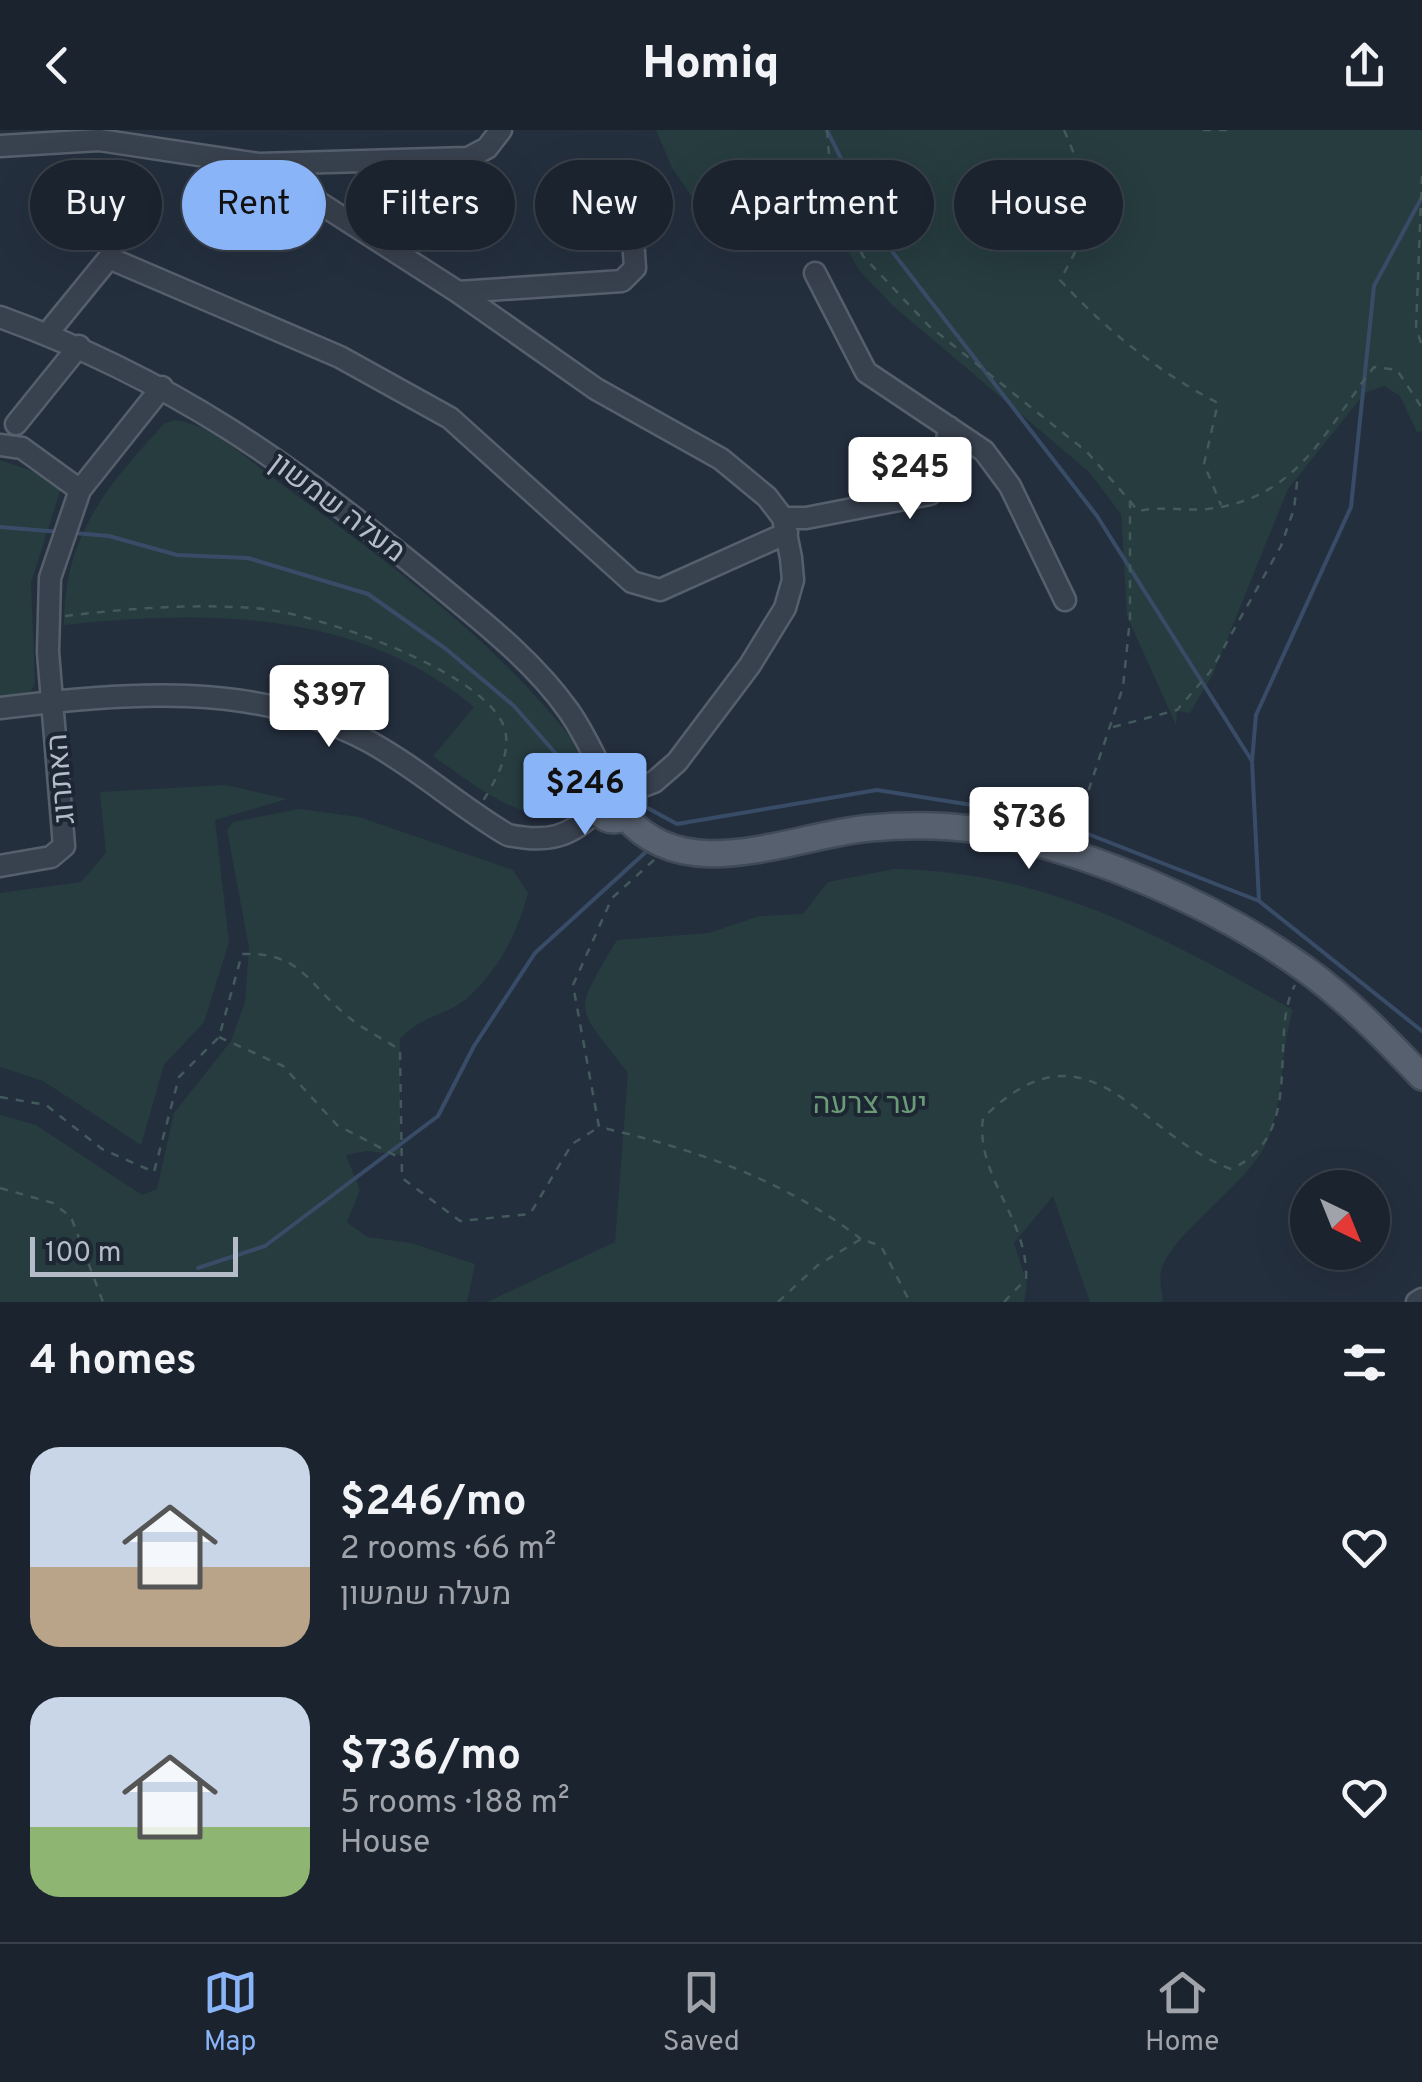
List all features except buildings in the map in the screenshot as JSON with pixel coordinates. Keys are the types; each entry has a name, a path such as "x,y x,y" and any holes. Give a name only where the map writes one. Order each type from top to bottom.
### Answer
{"main road":[{"path":"619,787 633,804 626,817 610,820 596,810 596,794 619,787"},
{"path":"626,817 639,832 670,845 708,852 749,852 870,828 972,830 1005,836 1158,886 1304,968 1378,1030 1422,1077"}],"street":[{"path":"326,162 468,158 488,148 501,130"},
{"path":"0,146 99,140 232,160"},
{"path":"326,207 458,292 596,389 721,459 767,496 785,526 793,580 775,627 677,762 654,782 619,787"},
{"path":"458,292 622,281 635,268 634,250"},
{"path":"48,334 109,258 340,357 450,418 632,582 660,590 806,518 930,494 941,482 949,427"},
{"path":"814,273 866,372 984,452 1010,486 1065,600"},
{"name":"מעלה שמשון","path":"0,317 78,346 162,386 235,430 338,506 507,645 569,710 619,787"},
{"path":"16,424 78,346"},
{"path":"53,702 47,619 56,553 80,490 162,386"},
{"path":"0,445 22,448 80,490"},
{"path":"0,708 190,694 308,716 369,742 508,835 533,840 578,830 596,810"},
{"name":"האתרוג","path":"0,866 44,859 64,846 53,702"}],"path":[{"path":"1064,130 1089,190 1086,234 1060,280 1088,310 1172,379 1218,403 1204,464 1221,506"},
{"path":"1203,130 1234,130"},
{"path":"1422,176 1416,328 1422,346"},
{"path":"1130,501 1138,511 1221,506 1276,488 1298,472 1374,367 1397,370 1422,408"},
{"path":"1111,728 1165,717 1177,710 1210,672 1281,546 1294,510 1298,472"},
{"path":"47,619 122,610 264,610 316,618 400,651 440,671 501,721 505,738 502,767 475,816"},
{"path":"599,1127 574,985 612,898 670,845"},
{"path":"0,1097 46,1105 102,1149 154,1172 180,1077 218,1037 242,954 272,953 298,968 347,1016 400,1050 402,1178 460,1221 530,1214 572,1144 599,1127 654,1139 791,1191 861,1238 881,1246 910,1302"},
{"path":"1004,1302 1026,1279 1027,1253 983,1152 983,1118 1025,1086 1066,1074 1112,1092 1209,1160 1231,1168 1251,1160 1274,1116 1285,1071 1286,1001 1304,968"},
{"path":"218,1037 283,1066 337,1125 401,1158"},
{"path":"0,1188 53,1203 71,1217 103,1302"},
{"path":"778,1302 818,1265 861,1238"}],"green space":[{"path":"656,130 1422,130 1422,431 1417,432 1400,396 1384,386 1365,393 1288,489 1213,674 1190,713 1177,711 1176,725 1127,616 1121,514 1089,472 892,305 859,270 847,250 934,250 934,160 693,160 692,197 673,169 673,160 669,160"},
{"path":"174,420 201,428 241,453 407,579 490,650 564,729 596,772 585,813 542,815 522,810 486,792 433,756 474,707 429,675 381,651 331,634 226,619 64,625 72,564 93,514 124,469 164,424"},
{"path":"0,460 52,478 61,488 31,583 35,683 30,693 0,697"},
{"path":"226,785 287,799 215,820 229,942 204,1022 164,1065 141,1145 43,1081 0,1067 0,893 81,882 106,853 100,792"},
{"path":"299,809 359,817 513,870 528,893 512,937 488,977 466,999 417,1025 400,1039 400,1155 367,1151 346,1155 360,1190 347,1222 367,1237 411,1243 475,1264 467,1302 0,1302 0,1115 36,1125 142,1195 157,1189 174,1113 231,1041 245,1002 249,948 227,830 233,822"},
{"name":"יער צרעה","path":"894,869 949,873 1053,895 1198,957 1293,1010 1276,1114 1265,1146 1241,1178 1167,1257 1160,1275 1163,1302 1090,1302 1053,1196 1014,1243 1027,1284 1024,1302 487,1302 615,1242 628,1073 597,1034 585,1009 592,984 617,940 709,933 760,916 803,914 828,882"}],"waterway":[{"path":"827,130 877,232 1097,516 1252,761"},
{"path":"1259,901 1252,761 1256,715 1351,507 1374,286 1422,197"},
{"path":"0,527 60,532"},
{"path":"74,533 109,536 177,555 248,558 368,594 446,649 514,706 565,764 598,781"},
{"path":"633,800 677,824 877,790 1042,816 1259,901 1422,1031"},
{"path":"198,1268 265,1246 438,1116 474,1046 535,953 648,850"}]}
